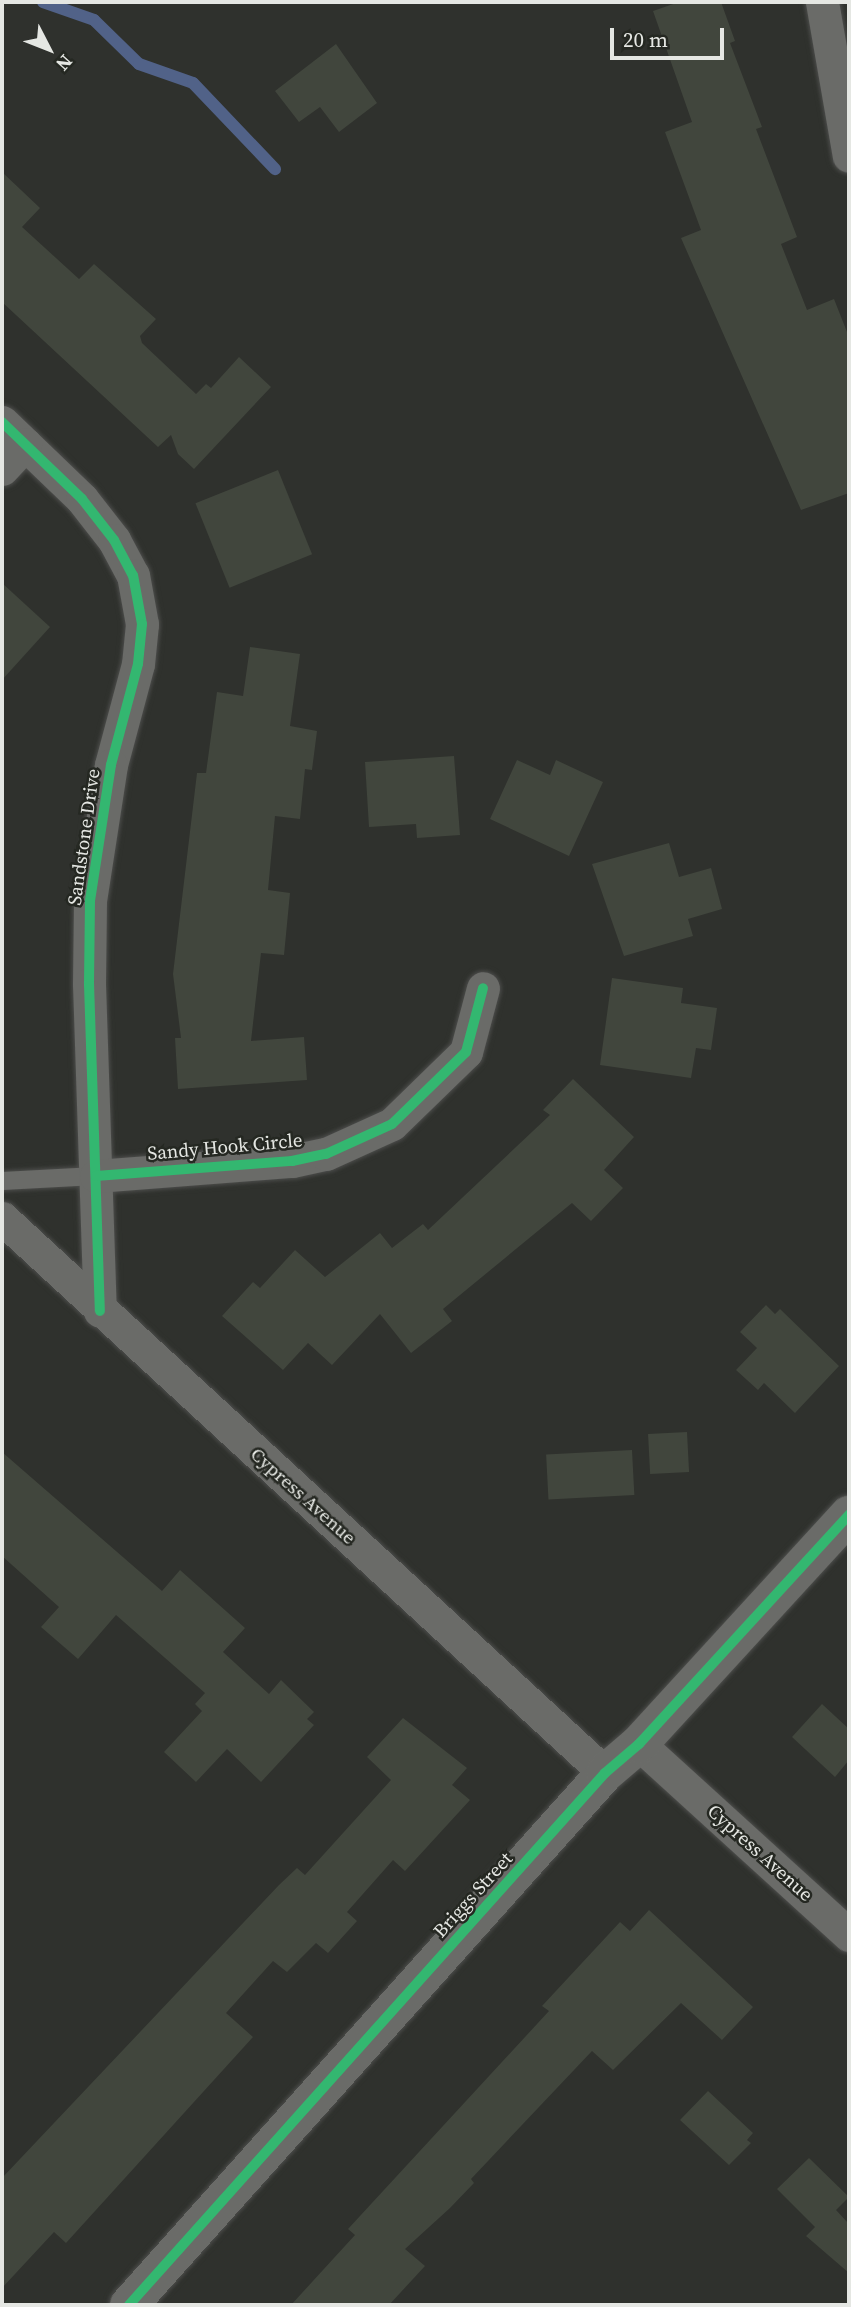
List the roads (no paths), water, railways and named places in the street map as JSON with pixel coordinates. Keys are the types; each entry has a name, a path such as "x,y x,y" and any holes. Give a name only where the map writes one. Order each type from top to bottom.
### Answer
{"street":[{"path":"822,2 849,156"},
{"path":"2,469 13,433"},
{"name":"Sandstone Drive","path":"13,433 82,499 114,540 133,575 142,624 138,664 104,800 90,901 100,1311"},
{"name":"Sandy Hook Circle","path":"96,1176 292,1161 326,1154 392,1124 466,1052 483,988"},
{"name":"Cypress Avenue","path":"2,1218 100,1311 606,1773"},
{"name":"Briggs Street","path":"129,2305 606,1773 639,1744 849,1515"},
{"name":"Cypress Avenue","path":"639,1744 849,1935"}],"lane":[{"path":"2,1181 96,1176"}],"waterway":[{"path":"43,2 94,20 139,64 193,83 275,169"}]}
